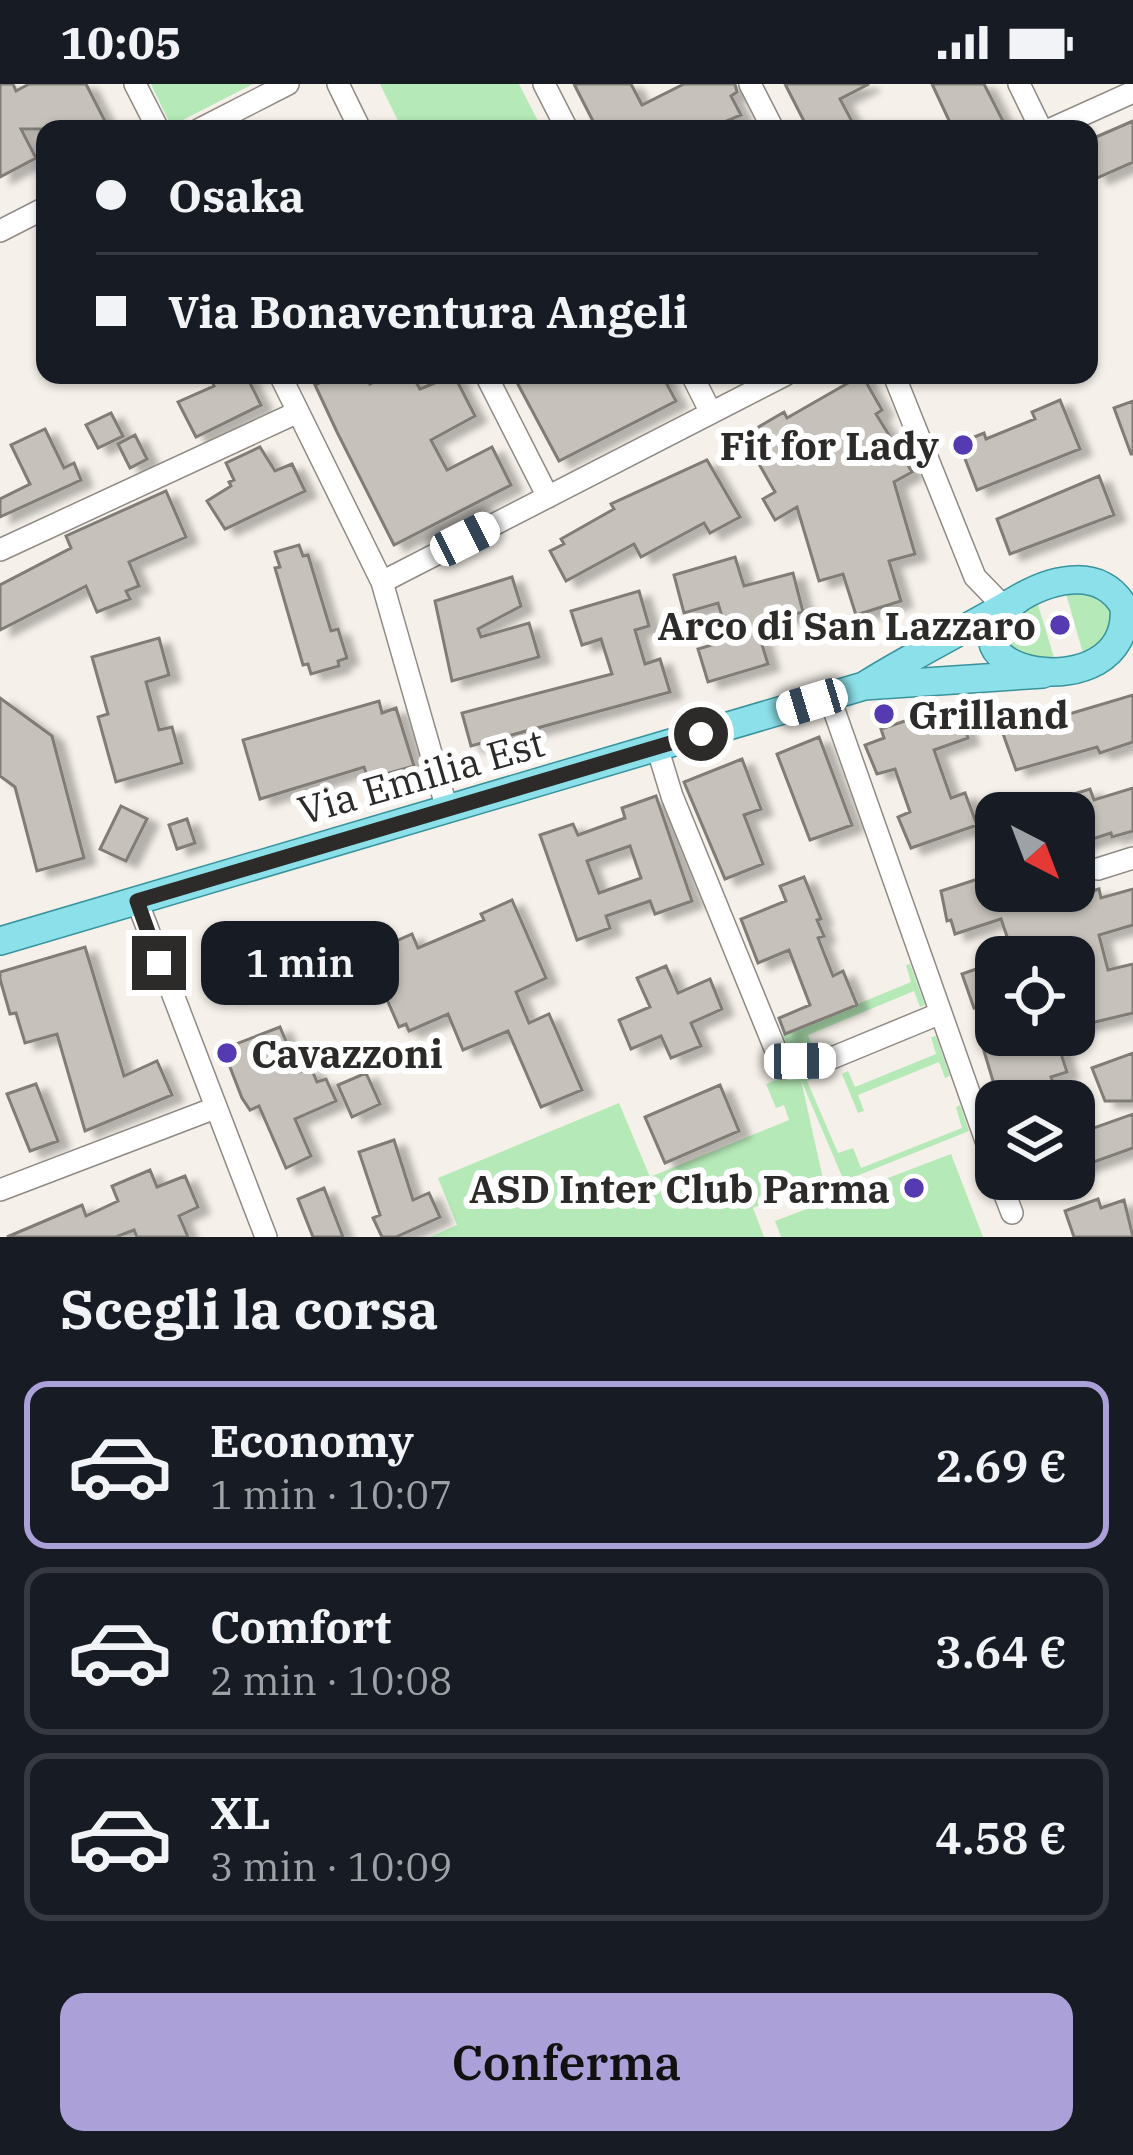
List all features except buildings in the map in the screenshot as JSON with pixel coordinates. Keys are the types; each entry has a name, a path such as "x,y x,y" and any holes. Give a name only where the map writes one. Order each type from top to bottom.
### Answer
{"main road":[{"name":"Via Emilia Est","path":"3,934 137,901 864,686 1078,668 1121,645 1123,632 1124,607 1110,590 1088,579"},
{"name":"Via Emilia Est","path":"864,686 1055,582 1133,580"},
{"path":"1012,602 1000,611 994,646 1012,667 1043,674"}],"street":[{"path":"135,84 153,120"},
{"path":"218,120 288,84"},
{"path":"338,84 356,120"},
{"path":"544,84 562,120"},
{"path":"750,84 768,120"},
{"path":"1019,84 1037,120"},
{"path":"1071,120 1133,92"},
{"path":"0,231 36,213"},
{"path":"284,384 382,582 447,809"},
{"path":"490,384 548,497"},
{"path":"697,384 711,412"},
{"path":"382,582 766,384"},
{"path":"898,384 975,577 1012,602"},
{"path":"0,550 298,412"},
{"path":"829,696 975,1109"},
{"path":"657,747 672,796 783,1068 800,1061 827,1060 941,1013"},
{"path":"1098,869 1133,858"},
{"path":"137,901 266,1237"},
{"path":"0,1190 215,1108"},
{"path":"1007,1200 1012,1214"}],"green space":[{"path":"151,84 253,84 183,120 168,120"},
{"path":"380,84 519,84 537,120 398,120"},
{"path":"1065,590 1099,593 1117,618 1100,642 1083,653"},
{"path":"1036,598 1055,661 1040,662 1007,649 1004,627"},
{"path":"910,964 925,1005 920,1007 914,991 808,1035 814,1051 791,1053 783,1035 911,982 906,965"},
{"path":"936,1036 950,1076 945,1078 939,1062 858,1095 864,1111 858,1113 842,1074 848,1071 855,1087 936,1054 931,1037"},
{"path":"803,1069 821,1070 823,1074 807,1081 838,1153 853,1148 861,1168 962,1128 956,1107 960,1105 969,1131 844,1181 801,1080 823,1179 753,1208 764,1237 430,1237 457,1225 438,1178 619,1103 650,1177 789,1120 784,1105 776,1108 766,1084"},
{"name":"ASD Inter Club Parma","path":"951,1154 983,1237 781,1237 775,1221"}],"place":[{"name":"Fit for Lady","path":"963,445"},
{"name":"Arco di San Lazzaro","path":"1060,625"},
{"name":"Grilland","path":"884,714"},
{"name":"Cavazzoni","path":"227,1053"},
{"name":"ASD Inter Club Parma","path":"914,1188"}],"route":[{"path":"159,963 137,901 701,734"}]}
